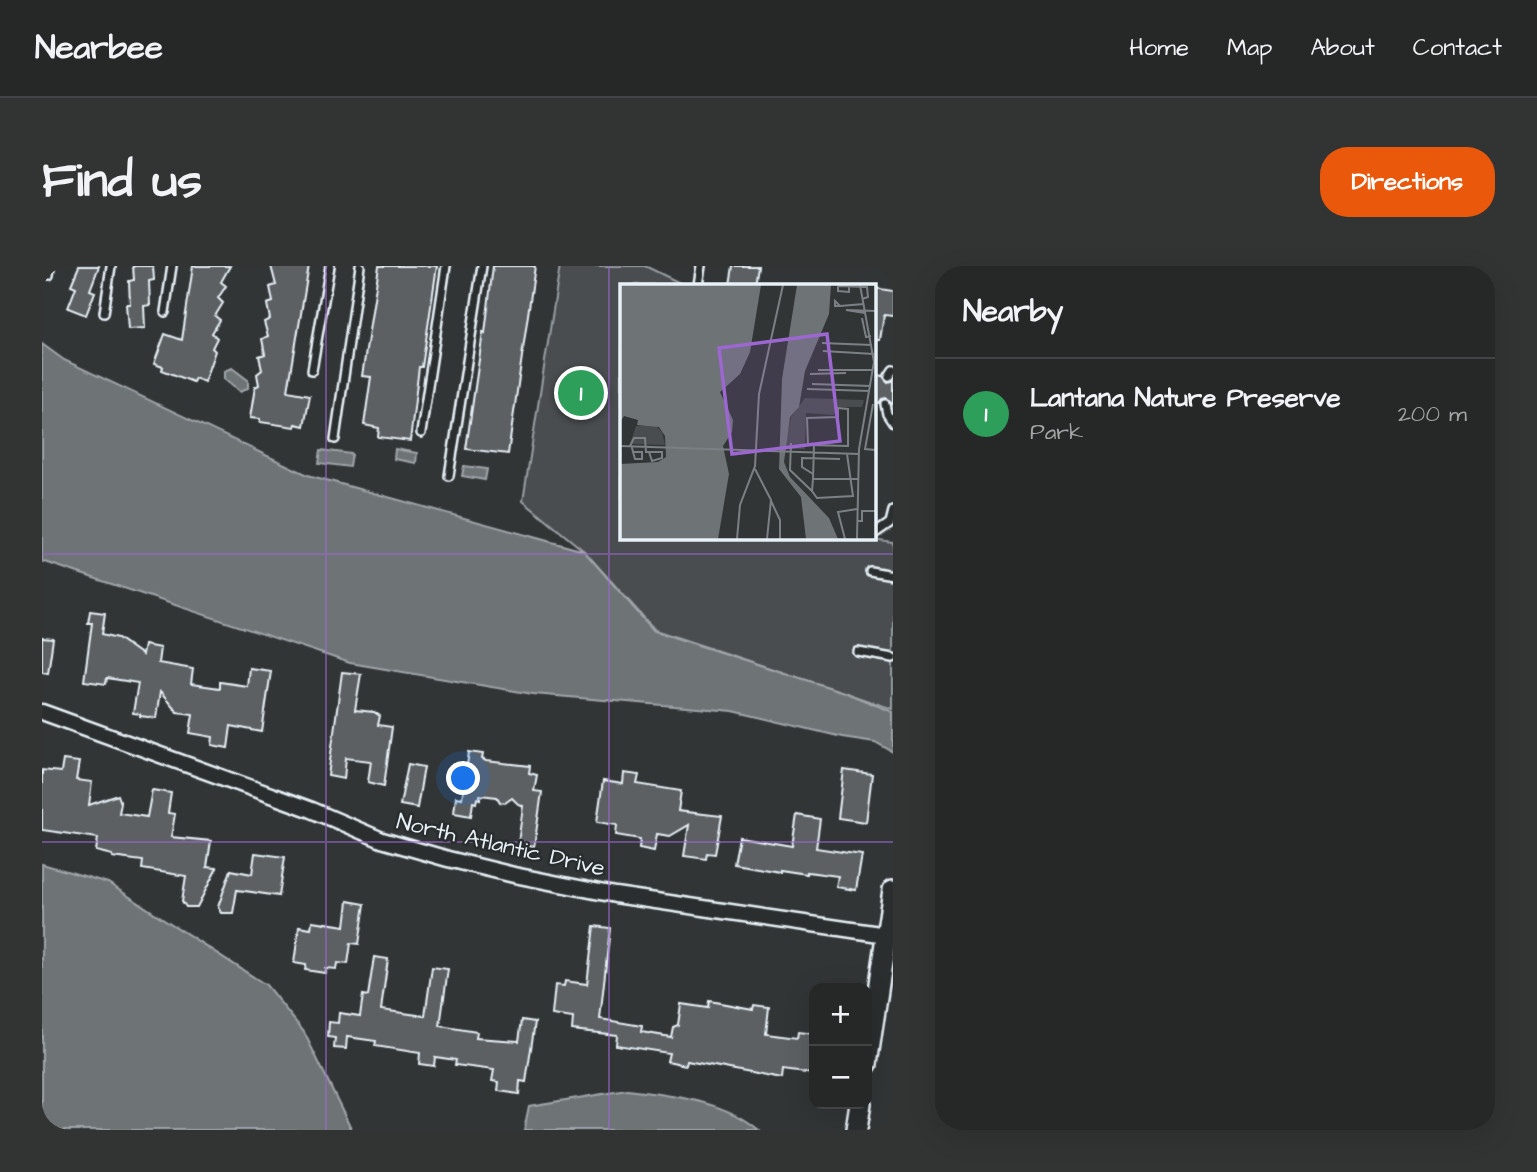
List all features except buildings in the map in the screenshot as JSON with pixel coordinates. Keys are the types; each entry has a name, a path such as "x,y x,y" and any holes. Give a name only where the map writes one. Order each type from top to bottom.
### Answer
{"main road":[{"path":"870,1046 889,936 893,890"},
{"path":"856,1130 859,1109"}],"street":[{"name":"North Atlantic Drive","path":"42,712 312,810 383,840 448,859 615,895 889,936"}],"lane":[{"path":"103,313 111,266"},
{"path":"165,312 172,266"},
{"path":"312,370 330,266"},
{"path":"335,439 360,266"},
{"path":"421,433 446,266"},
{"path":"449,476 482,266"},
{"path":"698,284 701,266"},
{"path":"885,404 893,424"},
{"path":"876,533 890,523 893,511"},
{"path":"870,571 893,575"},
{"path":"858,652 893,657"}],"shaded area":[{"path":"560,266 645,266 682,284 620,284 620,539 873,539 893,542 893,709 655,630 584,551 523,501"},
{"path":"42,344 64,360 308,475 584,551 654,631 844,692 893,712 893,752 875,742 842,737 733,711 533,694 350,663 42,561"},
{"path":"232,368 248,380 248,388 240,392 224,379 224,371"},
{"path":"395,449 417,453 416,463 394,459"},
{"path":"321,450 352,454 350,467 319,463"},
{"path":"464,466 487,469 485,480 462,476"},
{"path":"42,864 108,883 266,985 304,1032 352,1130 42,1130"},
{"path":"627,1090 713,1105 745,1120 759,1130 524,1130 529,1106"}],"place":[{"name":"Lantana Nature Preserve","path":"581,393"}]}
